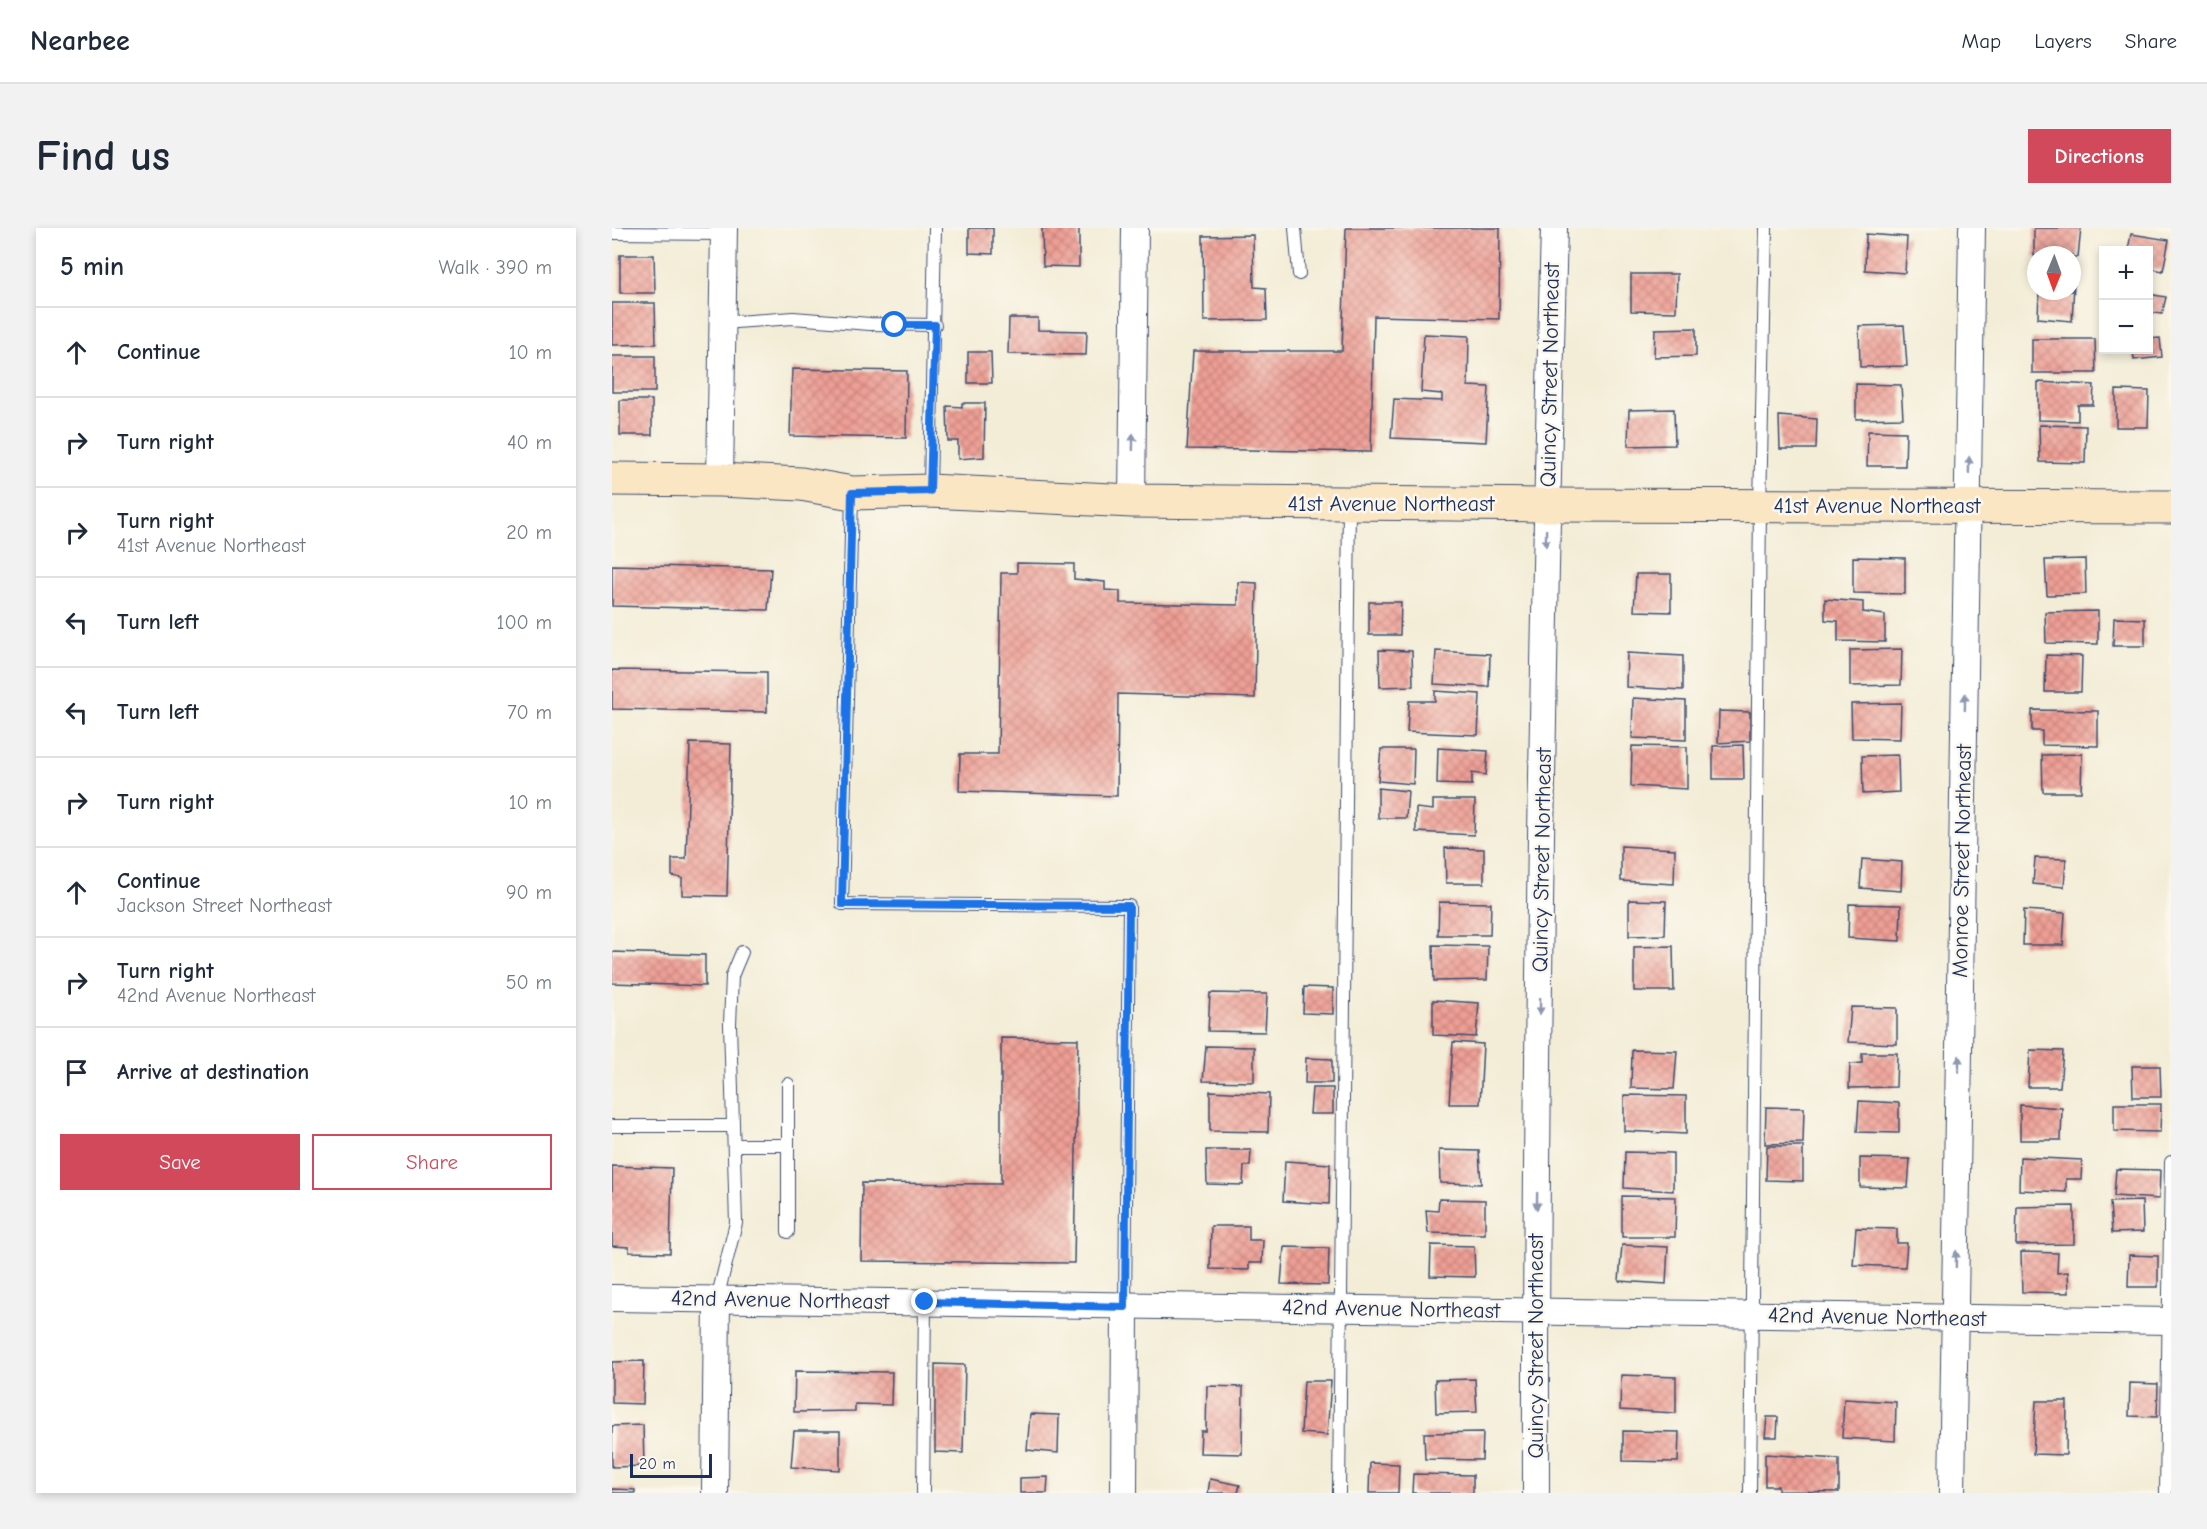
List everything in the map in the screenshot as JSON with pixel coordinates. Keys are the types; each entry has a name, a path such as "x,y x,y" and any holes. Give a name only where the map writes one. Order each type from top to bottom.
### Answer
{"street":[{"path":"1132,501 1135,228"},
{"name":"Quincy Street Northeast","path":"1536,1493 1535,1311 1547,505 1554,228"},
{"name":"Monroe Street Northeast","path":"1952,1493 1972,228"},
{"path":"720,480 724,231"},
{"name":"41st Avenue Northeast","path":"612,479 720,480 801,484 852,493 930,491 1132,501 2171,507"},
{"name":"42nd Avenue Northeast","path":"612,1298 2170,1321"},
{"path":"715,1493 717,1299"},
{"path":"1124,1493 1125,1307"}],"lane":[{"path":"930,491 935,325 935,228"},
{"path":"1295,228 1299,274"},
{"path":"1750,1493 1760,506 1766,228"},
{"path":"612,233 724,231"},
{"path":"722,323 793,318 870,324 935,325"},
{"path":"852,493 842,904 1129,906 1125,1307"},
{"path":"1339,1493 1349,504"},
{"path":"717,1299 736,1223 730,1024 732,976 742,952"},
{"path":"788,1084 788,1232"},
{"path":"612,1126 734,1126"},
{"path":"734,1144 788,1145"},
{"path":"2166,1493 2171,1162"},
{"path":"923,1493 925,1302"}],"building":[{"path":"969,228 993,228 993,254 969,253"},
{"path":"1042,228 1079,228 1079,267 1043,266"},
{"path":"1346,228 1500,228 1499,319 1374,316 1371,452 1187,449 1193,351 1342,351"},
{"path":"2034,228 2081,228 2079,246 2034,246"},
{"path":"1866,234 1907,237 1905,273 1865,270"},
{"path":"2131,234 2169,240 2163,271 2153,269 2153,246 2129,246"},
{"path":"1253,235 1254,287 1266,288 1267,320 1204,321 1203,236"},
{"path":"620,255 654,255 655,293 620,293"},
{"path":"1631,274 1677,274 1676,312 1631,311"},
{"path":"2153,295 2166,297 2162,314 2153,313"},
{"path":"2039,300 2073,300 2072,321 2038,318"},
{"path":"612,303 655,303 656,344 612,345"},
{"path":"1009,318 1038,318 1038,330 1087,331 1086,355 1008,354"},
{"path":"1904,325 1907,366 1860,367 1859,326"},
{"path":"1696,328 1696,356 1654,357 1655,329"},
{"path":"1424,334 1469,336 1468,386 1489,387 1486,442 1391,438 1394,399 1442,401 1442,394 1421,392"},
{"path":"2160,338 2162,357 2134,360 2133,354 2153,354 2153,339"},
{"path":"2032,339 2095,339 2096,373 2032,373"},
{"path":"968,352 991,352 992,383 968,383"},
{"path":"612,356 655,356 655,392 612,392"},
{"path":"792,369 907,371 906,438 790,436"},
{"path":"2038,382 2094,385 2093,405 2078,405 2078,421 2038,420"},
{"path":"1856,384 1901,385 1903,418 1856,419"},
{"path":"2116,390 2149,391 2148,427 2116,427"},
{"path":"620,400 652,400 652,435 620,435"},
{"path":"962,403 985,403 984,457 958,459 958,441 948,441 947,406 962,407"},
{"path":"1674,409 1675,445 1628,446 1629,410"},
{"path":"1779,416 1817,419 1816,449 1780,449"},
{"path":"2039,425 2086,426 2085,463 2040,462"},
{"path":"1868,431 1906,432 1905,466 1867,466"},
{"path":"1853,557 1905,558 1905,594 1853,593"},
{"path":"2085,559 2086,594 2047,595 2045,560"},
{"path":"1017,563 1074,564 1074,579 1105,582 1105,590 1120,591 1120,603 1238,605 1238,582 1257,583 1255,698 1118,694 1117,796 959,791 960,754 998,754 1001,573 1017,573"},
{"path":"612,565 771,569 768,610 612,606"},
{"path":"1636,574 1671,574 1671,612 1634,611"},
{"path":"1825,599 1863,602 1863,612 1885,615 1885,642 1838,641 1838,621 1825,620"},
{"path":"1369,602 1401,602 1400,635 1369,635"},
{"path":"2098,611 2098,644 2046,643 2045,612"},
{"path":"2114,618 2145,619 2145,646 2113,646"},
{"path":"1902,649 1901,685 1850,686 1850,650"},
{"path":"1379,650 1412,651 1413,686 1380,687"},
{"path":"1436,651 1490,654 1489,687 1434,684"},
{"path":"1627,653 1683,656 1683,690 1626,687"},
{"path":"2046,655 2082,656 2081,692 2045,692"},
{"path":"612,670 767,672 767,712 612,709"},
{"path":"1435,691 1480,694 1478,735 1407,732 1409,701 1435,701"},
{"path":"1633,698 1686,701 1686,740 1632,738"},
{"path":"1901,703 1900,739 1852,738 1851,704"},
{"path":"2032,710 2098,711 2098,746 2042,745 2042,731 2032,731"},
{"path":"1719,711 1750,712 1750,741 1718,743"},
{"path":"690,743 731,744 727,896 682,895 682,878 672,876 672,859 686,859"},
{"path":"1743,745 1744,779 1713,779 1713,746"},
{"path":"1632,746 1687,747 1687,789 1631,786"},
{"path":"1438,748 1488,751 1486,775 1472,773 1472,785 1437,784"},
{"path":"1381,749 1414,749 1413,784 1378,781"},
{"path":"2082,754 2081,792 2043,792 2042,755"},
{"path":"1898,755 1899,792 1863,794 1862,756"},
{"path":"1378,788 1408,791 1406,818 1378,818"},
{"path":"1433,800 1475,800 1474,835 1416,832 1416,808 1433,810"},
{"path":"1621,846 1675,849 1674,884 1621,881"},
{"path":"1445,848 1484,849 1484,883 1446,883"},
{"path":"2035,858 2066,859 2064,887 2033,884"},
{"path":"1862,859 1902,862 1901,891 1860,888"},
{"path":"1629,900 1666,901 1665,935 1629,936"},
{"path":"1439,902 1491,903 1490,935 1438,935"},
{"path":"1849,904 1901,905 1900,941 1848,938"},
{"path":"2024,910 2065,913 2063,945 2023,945"},
{"path":"1433,945 1488,946 1487,980 1434,981"},
{"path":"1673,946 1674,991 1634,991 1634,947"},
{"path":"612,952 705,955 705,986 612,983"},
{"path":"1304,987 1333,988 1333,1014 1303,1013"},
{"path":"1210,993 1267,994 1265,1032 1208,1031"},
{"path":"1433,1000 1479,1003 1476,1037 1433,1035"},
{"path":"1851,1007 1897,1008 1897,1044 1848,1042"},
{"path":"1001,1038 1078,1039 1074,1263 861,1261 862,1183 1001,1184"},
{"path":"1453,1042 1483,1044 1480,1104 1449,1104"},
{"path":"1206,1046 1254,1047 1254,1082 1203,1081"},
{"path":"1632,1050 1677,1051 1674,1089 1631,1088"},
{"path":"2030,1050 2063,1051 2060,1087 2028,1087"},
{"path":"1862,1053 1897,1053 1896,1087 1849,1088 1850,1064 1862,1063"},
{"path":"1306,1058 1332,1059 1332,1083 1305,1083"},
{"path":"2132,1066 2160,1066 2161,1097 2133,1097"},
{"path":"1312,1088 1333,1088 1333,1114 1310,1114"},
{"path":"1210,1091 1269,1094 1268,1132 1210,1131"},
{"path":"1624,1095 1686,1096 1686,1134 1624,1131"},
{"path":"1859,1101 1899,1103 1899,1133 1857,1132"},
{"path":"2114,1104 2161,1104 2160,1132 2114,1131"},
{"path":"2020,1105 2062,1108 2061,1140 2020,1140"},
{"path":"1766,1107 1804,1108 1803,1143 1765,1144"},
{"path":"1767,1146 1803,1146 1803,1181 1766,1180"},
{"path":"1206,1150 1251,1150 1250,1166 1244,1166 1243,1185 1207,1184"},
{"path":"1439,1150 1479,1151 1481,1184 1440,1183"},
{"path":"1625,1152 1673,1153 1673,1191 1624,1188"},
{"path":"2020,1157 2082,1160 2081,1179 2066,1179 2066,1192 2019,1190"},
{"path":"1860,1158 1910,1159 1908,1188 1860,1187"},
{"path":"1285,1161 1330,1164 1329,1204 1283,1201"},
{"path":"612,1166 672,1168 670,1253 629,1252 629,1247 612,1246"},
{"path":"2116,1169 2160,1170 2159,1199 2114,1196"},
{"path":"1622,1196 1676,1197 1675,1237 1622,1237"},
{"path":"1439,1199 1485,1200 1485,1234 1428,1233 1426,1210 1438,1211"},
{"path":"2142,1201 2143,1232 2112,1233 2110,1202"},
{"path":"2074,1206 2074,1244 2016,1245 2017,1207"},
{"path":"1211,1226 1249,1226 1249,1240 1263,1240 1262,1263 1249,1263 1249,1270 1210,1269"},
{"path":"1856,1228 1897,1229 1897,1243 1907,1243 1905,1267 1853,1265"},
{"path":"1431,1245 1474,1246 1475,1277 1430,1276"},
{"path":"1622,1245 1668,1247 1666,1284 1619,1281"},
{"path":"1284,1247 1329,1248 1328,1285 1281,1284"},
{"path":"2021,1252 2058,1253 2057,1273 2068,1272 2069,1293 2022,1292"},
{"path":"2129,1255 2158,1256 2158,1287 2128,1287"},
{"path":"644,1361 643,1404 612,1403 612,1362"},
{"path":"935,1364 965,1365 963,1453 935,1452"},
{"path":"795,1371 892,1372 891,1405 855,1404 855,1411 794,1412"},
{"path":"1621,1375 1676,1377 1676,1413 1620,1410"},
{"path":"1475,1379 1477,1412 1436,1413 1435,1380"},
{"path":"1304,1381 1331,1381 1327,1435 1301,1433"},
{"path":"2130,1383 2158,1384 2157,1417 2129,1416"},
{"path":"1207,1386 1243,1387 1242,1454 1200,1453 1201,1431 1206,1431"},
{"path":"1844,1399 1896,1402 1895,1441 1842,1438"},
{"path":"2036,1401 2067,1401 2066,1455 2033,1454"},
{"path":"1030,1414 1059,1415 1058,1453 1027,1450"},
{"path":"1767,1417 1778,1417 1777,1437 1765,1437"},
{"path":"643,1425 644,1466 612,1467 612,1426"},
{"path":"794,1431 840,1431 840,1470 791,1467"},
{"path":"1623,1431 1679,1432 1678,1462 1623,1461"},
{"path":"1483,1432 1482,1460 1425,1459 1424,1433"},
{"path":"1765,1454 1839,1459 1839,1492 1778,1491 1778,1486 1765,1486"},
{"path":"1370,1463 1399,1464 1398,1493 1369,1493"},
{"path":"1413,1474 1473,1475 1473,1493 1412,1493"},
{"path":"1048,1477 1047,1493 1020,1493 1020,1478"},
{"path":"1210,1479 1240,1485 1238,1493 1208,1493"},
{"path":"612,1489 635,1490 635,1493 612,1493"}],"route":[{"path":"895,325 935,325 930,491 852,493 842,904 1129,906 1125,1307 925,1302"}]}
